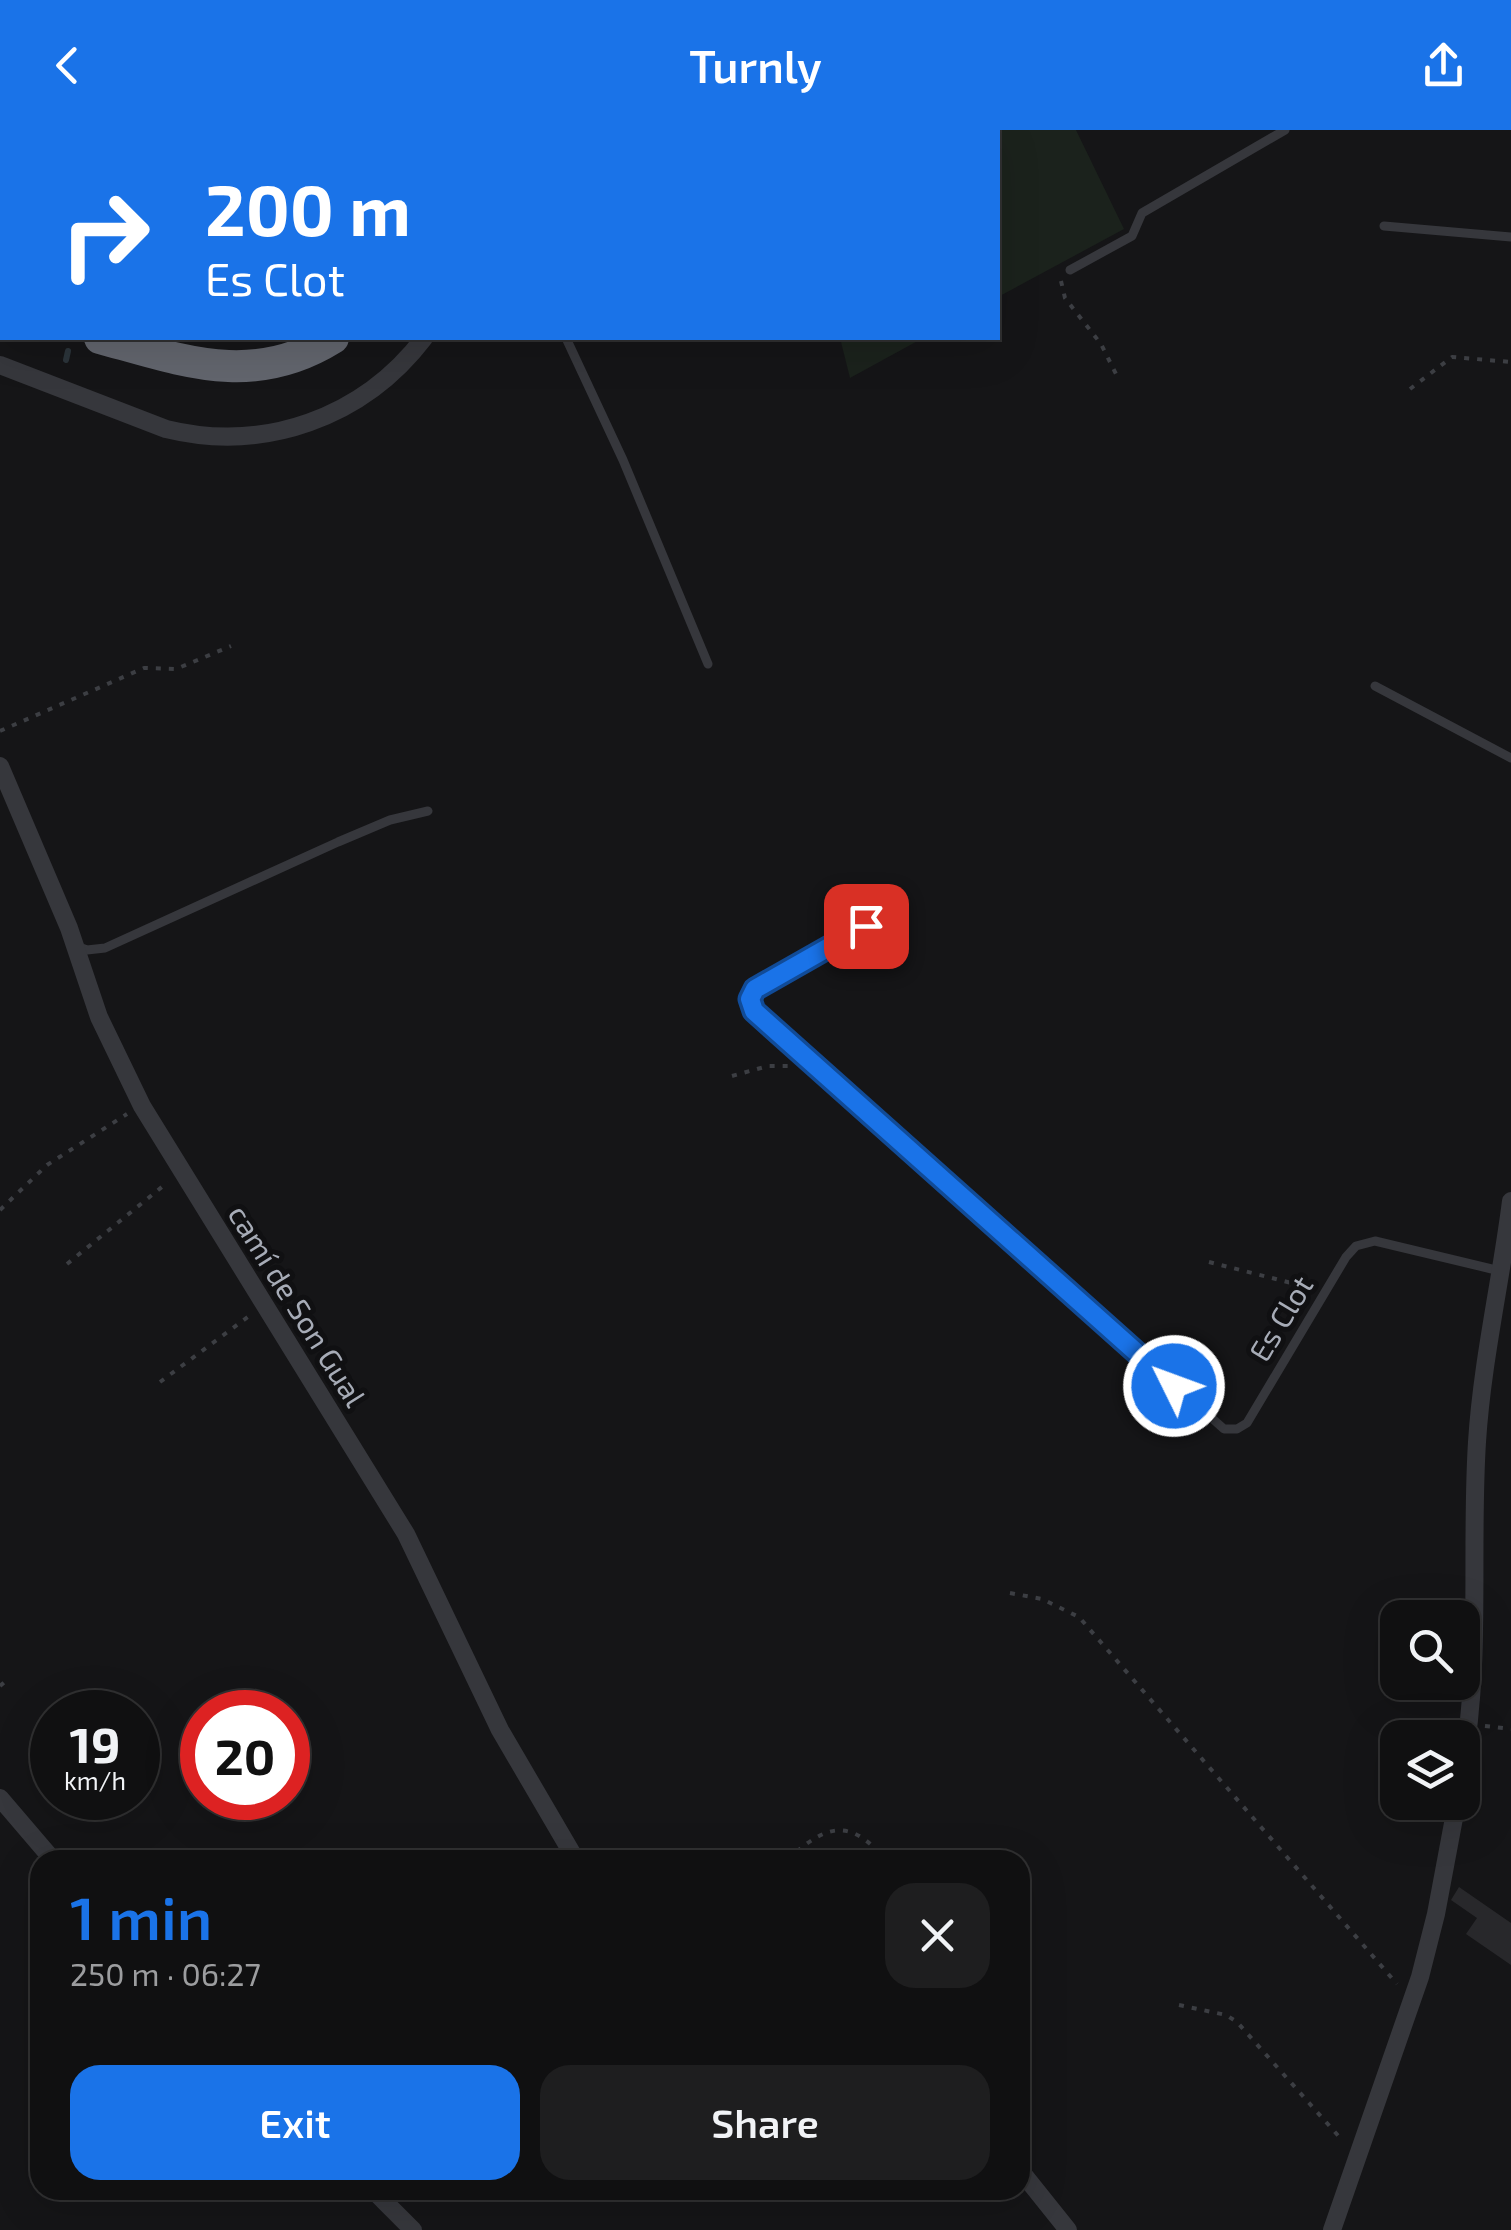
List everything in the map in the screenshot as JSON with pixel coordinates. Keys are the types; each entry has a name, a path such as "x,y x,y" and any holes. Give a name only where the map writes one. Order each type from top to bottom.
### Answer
{"highway":[{"path":"107,340 180,360 228,367 260,366 289,359 329,340"},
{"path":"186,340 238,350 292,340"}],"street":[{"path":"0,366 166,428 189,434 247,436 306,425 348,406 386,379 422,340"},
{"name":"camí de Son Gual","path":"0,766 74,941 98,1017 142,1106 406,1534 500,1730 570,1850"},
{"path":"1470,1720 1477,1626 1477,1444 1511,1201"},
{"path":"0,1798 44,1850"},
{"path":"1332,2230 1414,1993 1436,1914 1453,1820"},
{"path":"1030,2182 1068,2230"},
{"path":"383,2200 413,2230"}],"lane":[{"path":"1070,270 1132,236 1142,213 1285,130"},
{"path":"1384,226 1511,237"},
{"path":"567,340 623,460 708,664"},
{"path":"1375,686 1511,758"},
{"path":"74,941 87,950 105,948 338,842 390,820 428,810"},
{"name":"Es Clot","path":"866,926 760,986 751,995 754,1011 1224,1429 1237,1429 1247,1423 1350,1250 1362,1243 1376,1240 1502,1272"}],"path":[{"path":"1070,270 1061,280 1062,292 1101,344 1117,376"},
{"path":"1410,388 1452,357 1511,362"},
{"path":"0,731 144,668 176,669 231,646"},
{"path":"732,1076 782,1065 819,1071"},
{"path":"0,1210 48,1166 108,1124 142,1106"},
{"path":"67,1264 182,1170"},
{"path":"1210,1262 1313,1289 1330,1283"},
{"path":"160,1382 265,1304"},
{"path":"1010,1593 1042,1599 1079,1618 1397,1984 1414,1993"},
{"path":"0,1686 7,1680"},
{"path":"1480,1725 1511,1730"},
{"path":"801,1850 824,1834 844,1830 862,1835 876,1850"},
{"path":"1179,2005 1226,2014 1237,2022 1341,2138 1360,2148"}],"shaded area":[{"path":"1000,130 1076,130 1124,229 1000,296"},
{"path":"840,340 919,340 850,378"}],"building":[{"path":"1459,1887 1511,1923 1511,1965 1466,1934 1477,1918 1451,1900"}],"waterway":[{"path":"66,360 68,351"}],"route":[{"path":"866,926 755,989 750,999 754,1011 1174,1386"}]}
